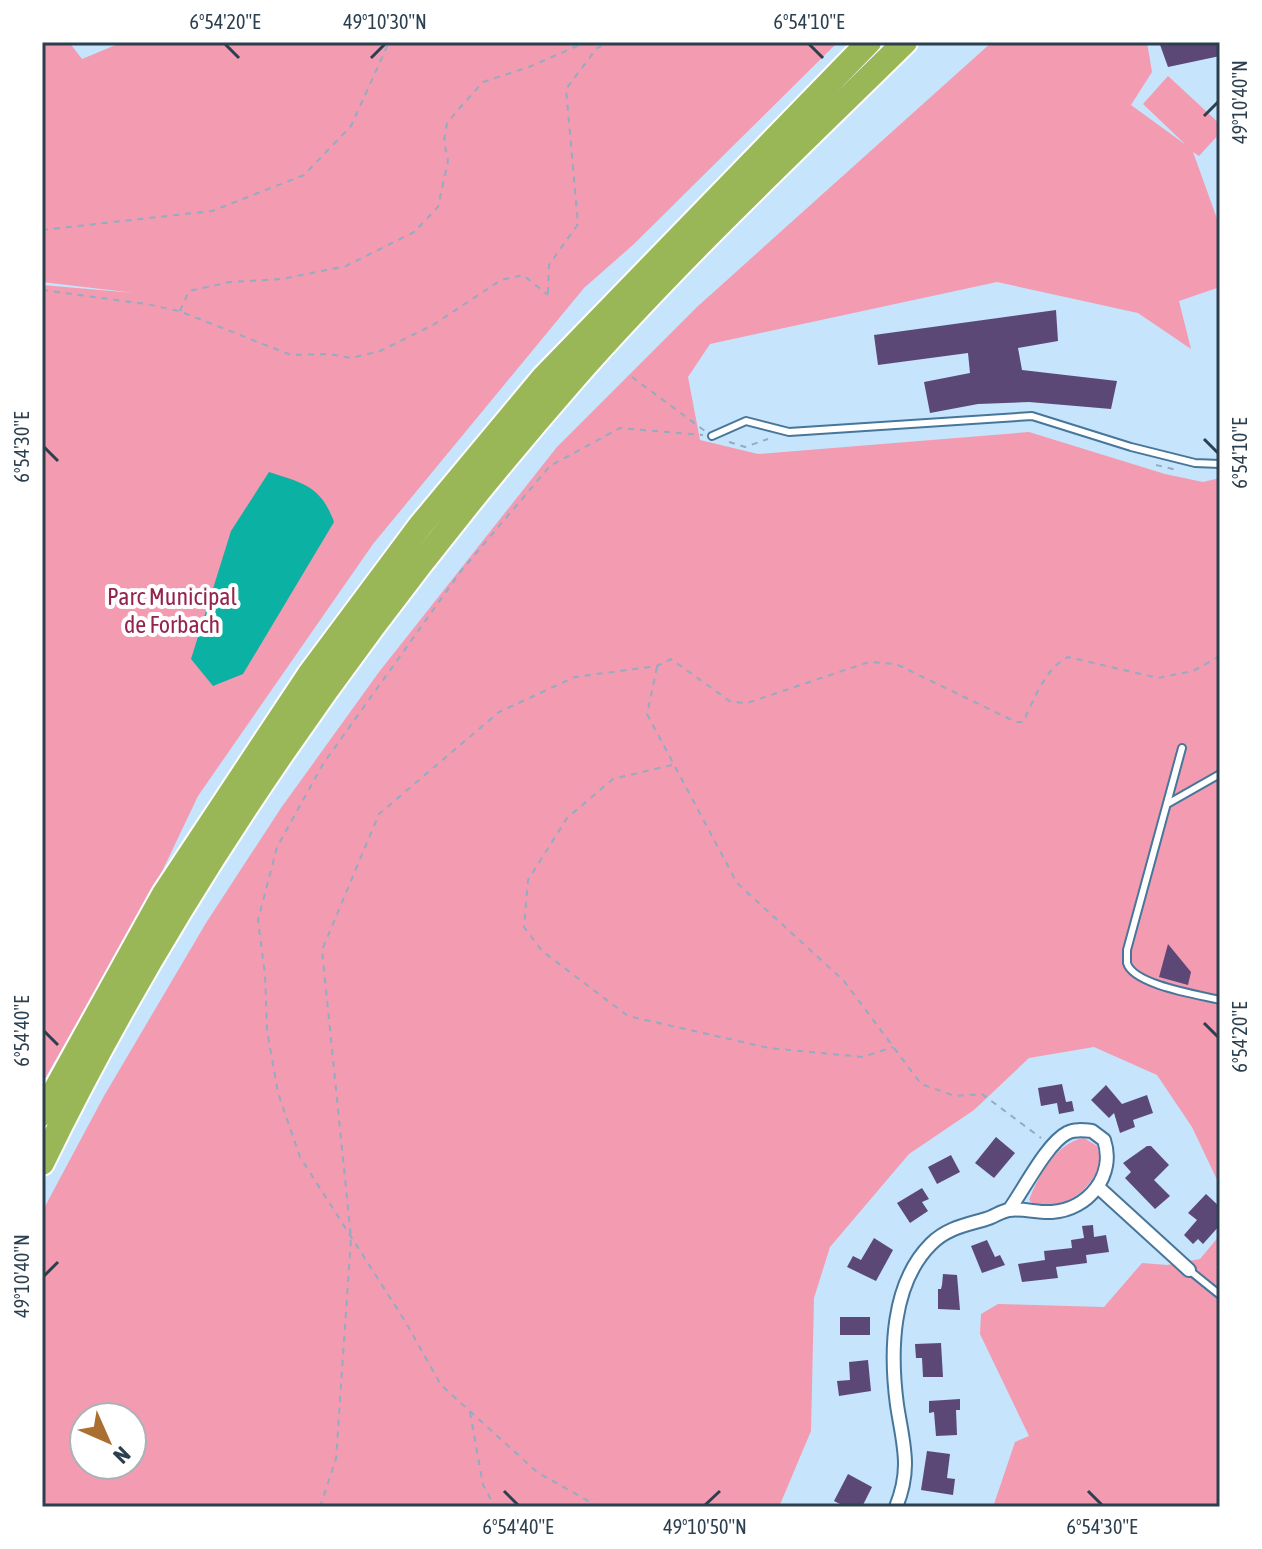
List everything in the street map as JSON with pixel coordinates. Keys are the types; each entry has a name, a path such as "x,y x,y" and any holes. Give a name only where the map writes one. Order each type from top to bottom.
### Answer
{"highway":[{"path":"42,1114 164,894 309,675 420,526 544,377 869,42"},
{"path":"42,1163 79,1087 254,793 437,542 575,377 732,211 905,42"}],"street":[{"path":"896,1507 906,1473 906,1449 894,1374 895,1344 901,1295 908,1274 921,1254 939,1237 960,1225 1009,1210 1054,1213 1086,1201 1098,1187 1109,1163 1104,1140 1092,1131 1081,1129 1068,1132 1052,1146 1009,1210"},
{"path":"1098,1187 1189,1270"}],"lane":[{"path":"712,436 746,421 789,432 1032,416 1131,447 1195,463 1220,464"},
{"path":"1182,748 1127,950 1127,963 1142,980 1220,1000"},
{"path":"1169,803 1220,774"},
{"path":"1189,1270 1220,1295"}],"path":[{"path":"42,230 212,211 304,175 351,126 389,43 384,42"},
{"path":"179,311 189,291 230,282 282,279 346,266 414,232 438,207 448,161 444,141 447,123 483,82 529,67 586,42"},
{"path":"42,290 179,311 291,355 329,354 351,358 380,351 433,325 501,280 523,275 548,295 549,265 578,224 566,89 597,48 611,42"},
{"path":"632,377 712,436"},
{"path":"599,1507 537,1472 441,1385 405,1321 300,1157 278,1093 267,1030 265,975 258,920 277,847 323,764 461,571 550,466 620,428 712,436 745,447 769,438"},
{"path":"1151,463 1176,470"},
{"path":"320,1507 336,1459 351,1238 322,950 379,814 499,712 575,677 657,666 671,659 731,702 747,703 869,662 896,664 1016,722 1023,722 1057,662 1068,657 1158,678 1193,671 1220,656"},
{"path":"657,666 647,714 737,883 844,981 921,1084 955,1096 982,1094 1052,1146"},
{"path":"673,765 613,779 567,818 528,880 524,927 542,951 628,1016 769,1048 863,1057 893,1047"},
{"path":"470,1411 483,1485 495,1507"}],"green space":[{"name":"Parc Municipal de Forbach","path":"42,42 69,42 82,59 123,42 838,42 634,244 584,288 373,544 198,796 158,880 42,1084 42,285 135,293 42,282"},
{"path":"992,42 1147,42 1152,72 1131,105 1186,145 1143,104 1168,76 1220,124 1220,133 1199,156 1193,152 1220,227 1220,287 1179,301 1191,349 1138,313 997,282 710,344 688,377 700,440 758,454 1029,432 1165,474 1203,482 1220,478 1220,1186 1192,1127 1157,1075 1094,1047 1029,1058 974,1110 909,1154 830,1247 814,1298 811,1431 779,1507 42,1507 42,1212 104,1096 206,923 281,808 379,672 557,447 697,307"},
{"path":"1084,1138 1097,1146 1102,1161 1090,1182 1068,1200 1034,1205 1029,1200 1050,1162 1065,1146"},
{"path":"1220,1235 1220,1262 1216,1267 1220,1270 1220,1507 993,1507 1015,1442 1029,1436 980,1334 981,1314 998,1304 1104,1307 1142,1263 1167,1265 1200,1259"}],"shaded area":[{"path":"269,472 292,479 317,493 334,522 243,674 213,686 191,659 231,531"}],"building":[{"path":"1159,42 1220,42 1220,56 1168,67"},
{"path":"1056,310 1058,341 1018,348 1022,370 1117,381 1111,409 1029,402 978,404 930,413 924,382 970,373 968,353 878,365 874,335"},
{"path":"1168,944 1191,972 1188,985 1159,977"},
{"path":"1062,1084 1066,1102 1072,1101 1074,1111 1059,1114 1057,1103 1041,1106 1038,1088"},
{"path":"1106,1085 1122,1104 1147,1095 1153,1113 1133,1120 1135,1127 1120,1133 1114,1113 1109,1118 1091,1100"},
{"path":"996,1137 1015,1153 994,1178 975,1163"},
{"path":"1151,1146 1169,1165 1154,1180 1170,1196 1155,1209 1125,1178 1131,1172 1123,1163"},
{"path":"951,1155 960,1172 937,1184 928,1167"},
{"path":"922,1188 929,1199 922,1202 928,1211 910,1223 897,1203"},
{"path":"1206,1194 1220,1207 1220,1225 1203,1244 1198,1239 1193,1244 1184,1235 1197,1220 1188,1213"},
{"path":"1093,1225 1094,1237 1106,1235 1109,1252 1086,1255 1087,1263 1056,1267 1058,1278 1022,1282 1018,1264 1045,1260 1044,1251 1072,1248 1071,1240 1084,1238 1082,1226"},
{"path":"874,1238 893,1250 876,1281 847,1267 853,1256 861,1260"},
{"path":"987,1240 995,1257 1000,1255 1005,1265 982,1273 971,1246"},
{"path":"943,1274 957,1275 960,1310 938,1309 938,1289 941,1289"},
{"path":"840,1317 870,1317 870,1335 840,1335"},
{"path":"941,1343 943,1377 923,1377 922,1358 916,1358 915,1344"},
{"path":"868,1360 871,1391 839,1396 837,1381 850,1380 849,1362"},
{"path":"960,1399 960,1410 956,1410 957,1435 936,1436 934,1412 929,1413 929,1401"},
{"path":"927,1451 950,1454 947,1478 955,1479 953,1495 921,1490"},
{"path":"848,1474 872,1487 862,1507 846,1507 834,1501"}]}
